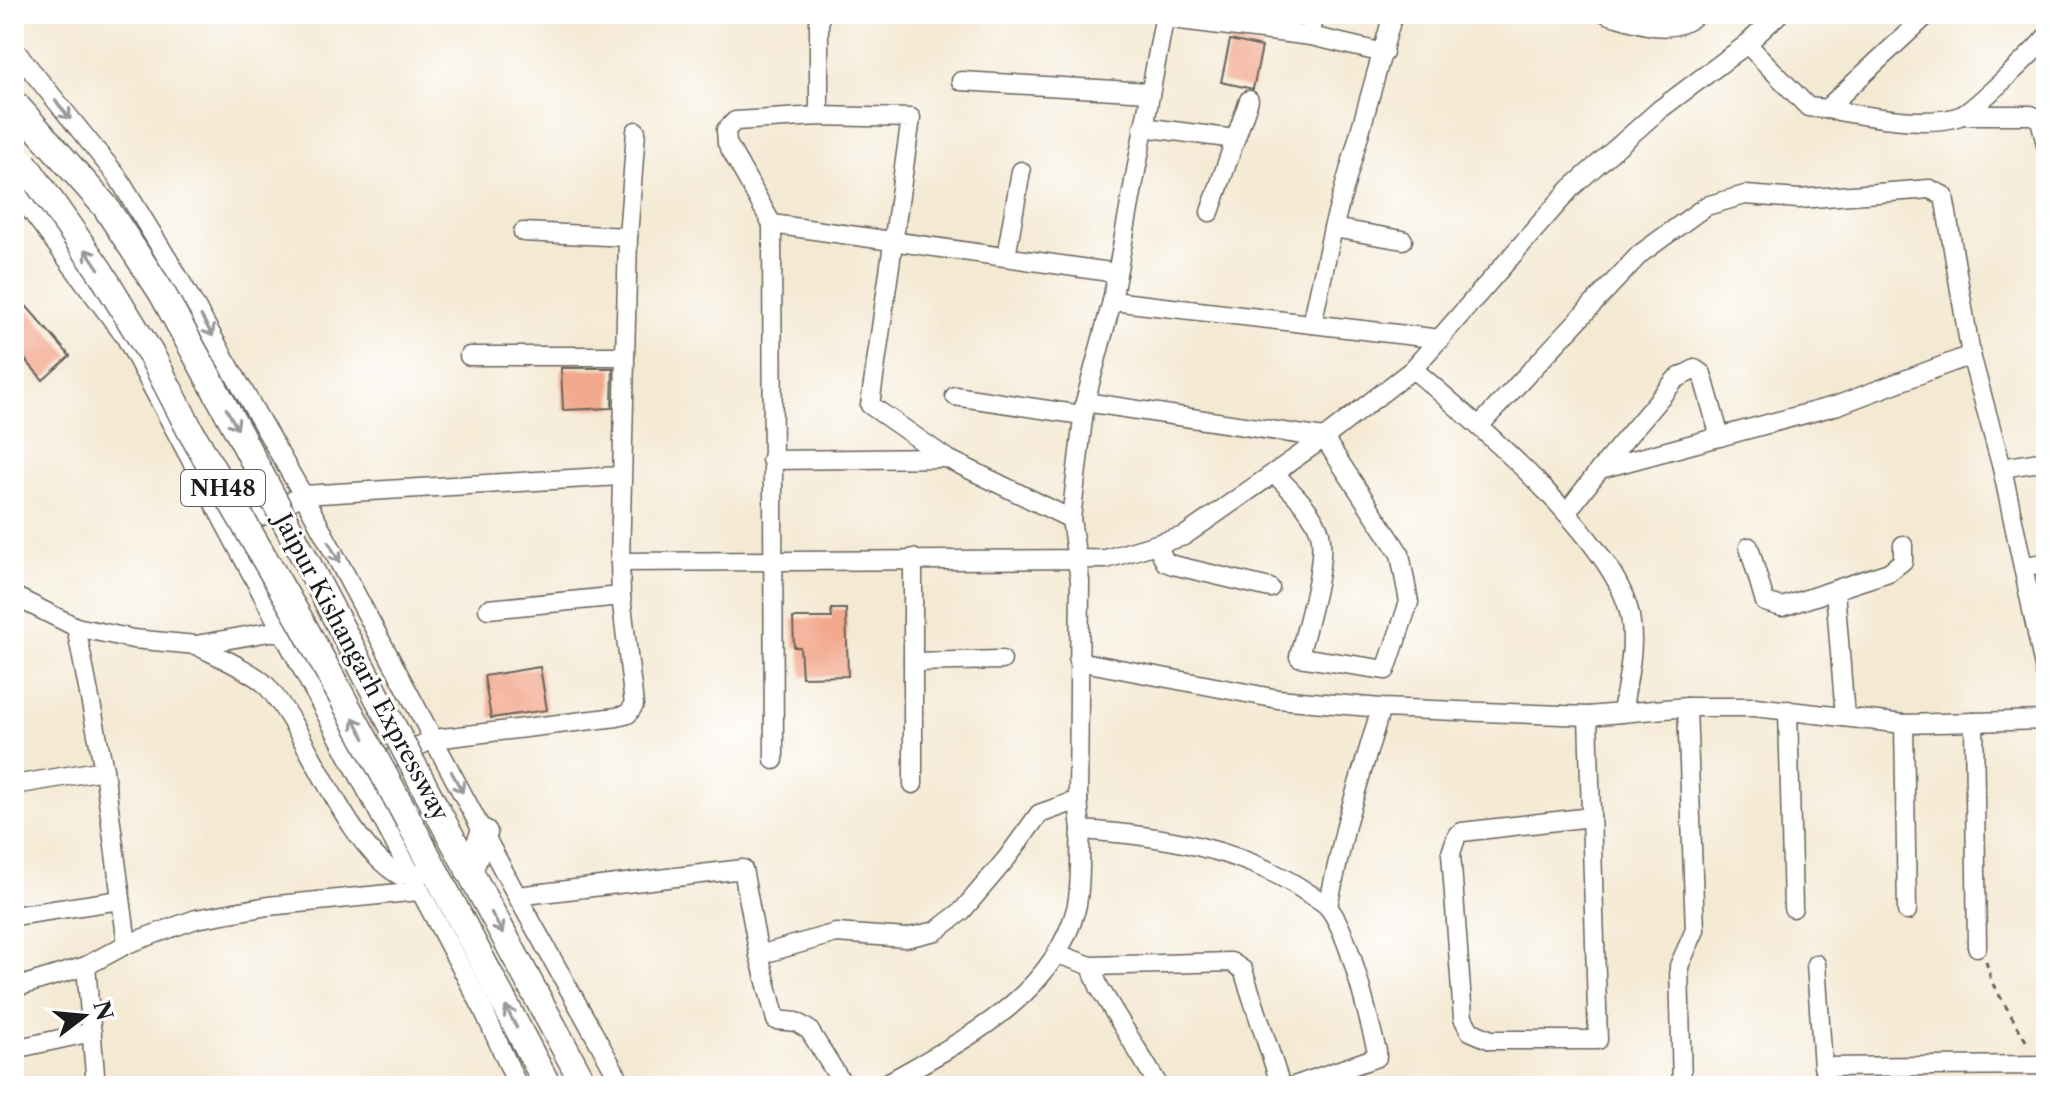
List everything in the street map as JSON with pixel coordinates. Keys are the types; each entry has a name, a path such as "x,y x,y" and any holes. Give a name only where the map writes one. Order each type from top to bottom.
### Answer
{"highway":[{"name":"Jaipur Kishangarh Expressway","path":"14,103 105,206 162,293 585,1086"},
{"name":"Jaipur Kishangarh Expressway","path":"14,152 93,260 153,358 191,432 303,625 409,821 431,888 548,1086"},
{"path":"469,871 484,833"}],"street":[{"path":"819,14 819,116"},
{"path":"1311,36 1314,14"},
{"path":"1312,324 1333,228 1393,14"},
{"path":"1607,14 1654,27 1687,24 1697,14"},
{"path":"620,562 1106,559 1184,536 1324,438 1413,369 1571,188 1659,110 1747,44 1779,14"},
{"path":"1826,109 1928,14"},
{"path":"882,1086 979,1030 1016,1003 1058,954 1076,908 1081,830 1078,800 1080,581 1071,519 1084,408 1112,301 1164,16 1311,36 1384,53"},
{"path":"1963,115 2046,37"},
{"path":"1747,44 1808,107 1870,117 1928,120 1963,115 2031,115 2040,119 2046,145"},
{"path":"14,49 117,176 183,284 303,495 517,896 623,1086"},
{"path":"961,81 1149,92"},
{"path":"1210,212 1249,100"},
{"path":"774,760 772,224 727,143 726,130 735,121 819,116 911,118 870,405 946,458 1071,519"},
{"path":"1143,127 1235,139"},
{"path":"358,774 434,739 628,714 634,705 621,596 620,476 628,237 636,131"},
{"path":"1006,257 1021,171"},
{"path":"14,188 126,338 411,873"},
{"path":"1479,426 1640,254 1706,206 1745,195 1799,199 1930,189 1944,196 1971,355 2002,468 2046,676"},
{"path":"772,224 1117,273"},
{"path":"1333,228 1403,240"},
{"path":"523,232 628,237"},
{"path":"1112,301 1441,339"},
{"path":"1600,469 1838,405 1971,355"},
{"path":"469,356 624,356"},
{"path":"1413,369 1479,426 1566,513 1618,581 1629,614 1632,646 1622,713"},
{"path":"1566,513 1676,379 1687,371 1695,369 1702,374 1720,437"},
{"path":"955,396 1084,408 1324,438 1400,554 1409,602 1386,670 1299,657 1321,561 1320,533 1306,508 1274,473"},
{"path":"771,460 946,458"},
{"path":"2002,468 2046,461"},
{"path":"230,532 303,495 620,476"},
{"path":"1157,544 1165,562 1270,588"},
{"path":"1749,547 1765,602 1782,607 1889,572 1903,561 1903,545"},
{"path":"913,558 913,784"},
{"path":"2023,566 2046,563"},
{"path":"1835,590 1845,717"},
{"path":"14,596 76,627 133,639 196,645 284,632"},
{"path":"488,609 621,596"},
{"path":"76,627 104,770 127,944"},
{"path":"196,645 263,681 297,726 337,803 381,864 399,875 422,875 431,884 518,1086"},
{"path":"913,662 1002,660"},
{"path":"1078,661 1278,699 1381,708 1588,716 1687,707 1755,707 1904,724 2046,720"},
{"path":"1682,1086 1679,966 1695,930 1687,707"},
{"path":"1328,906 1347,821 1381,708"},
{"path":"1788,710 1793,908"},
{"path":"1588,716 1598,1040 1491,1040 1470,1031 1463,1018 1451,853 1457,835 1591,817"},
{"path":"1974,722 1977,947"},
{"path":"1904,724 1907,911"},
{"path":"14,785 104,770"},
{"path":"759,955 836,933 906,938 936,931 962,911 1039,814 1078,800"},
{"path":"1081,830 1130,833 1199,847 1287,878 1328,906 1345,939 1377,1057 1294,1086"},
{"path":"517,896 743,869 759,955 776,1020 796,1022 809,1030 844,1086"},
{"path":"14,988 86,966 127,944 196,919 431,888"},
{"path":"14,916 120,900"},
{"path":"1058,954 1091,966 1231,962 1243,970 1281,1086"},
{"path":"1816,964 1823,1076 2040,1066"},
{"path":"86,966 96,1086"},
{"path":"1091,966 1099,987 1159,1086"},
{"path":"14,1049 92,1032"}],"path":[{"path":"1977,947 1985,956 1991,981 2040,1066"}],"building":[{"path":"1230,40 1262,47 1253,89 1221,82"},
{"path":"14,292 70,356 43,380 14,347"},
{"path":"561,368 613,368 612,408 563,410"},
{"path":"831,609 846,609 848,676 802,677 800,647 794,647 793,618 832,618"},
{"path":"540,667 547,710 491,718 484,676"}]}
